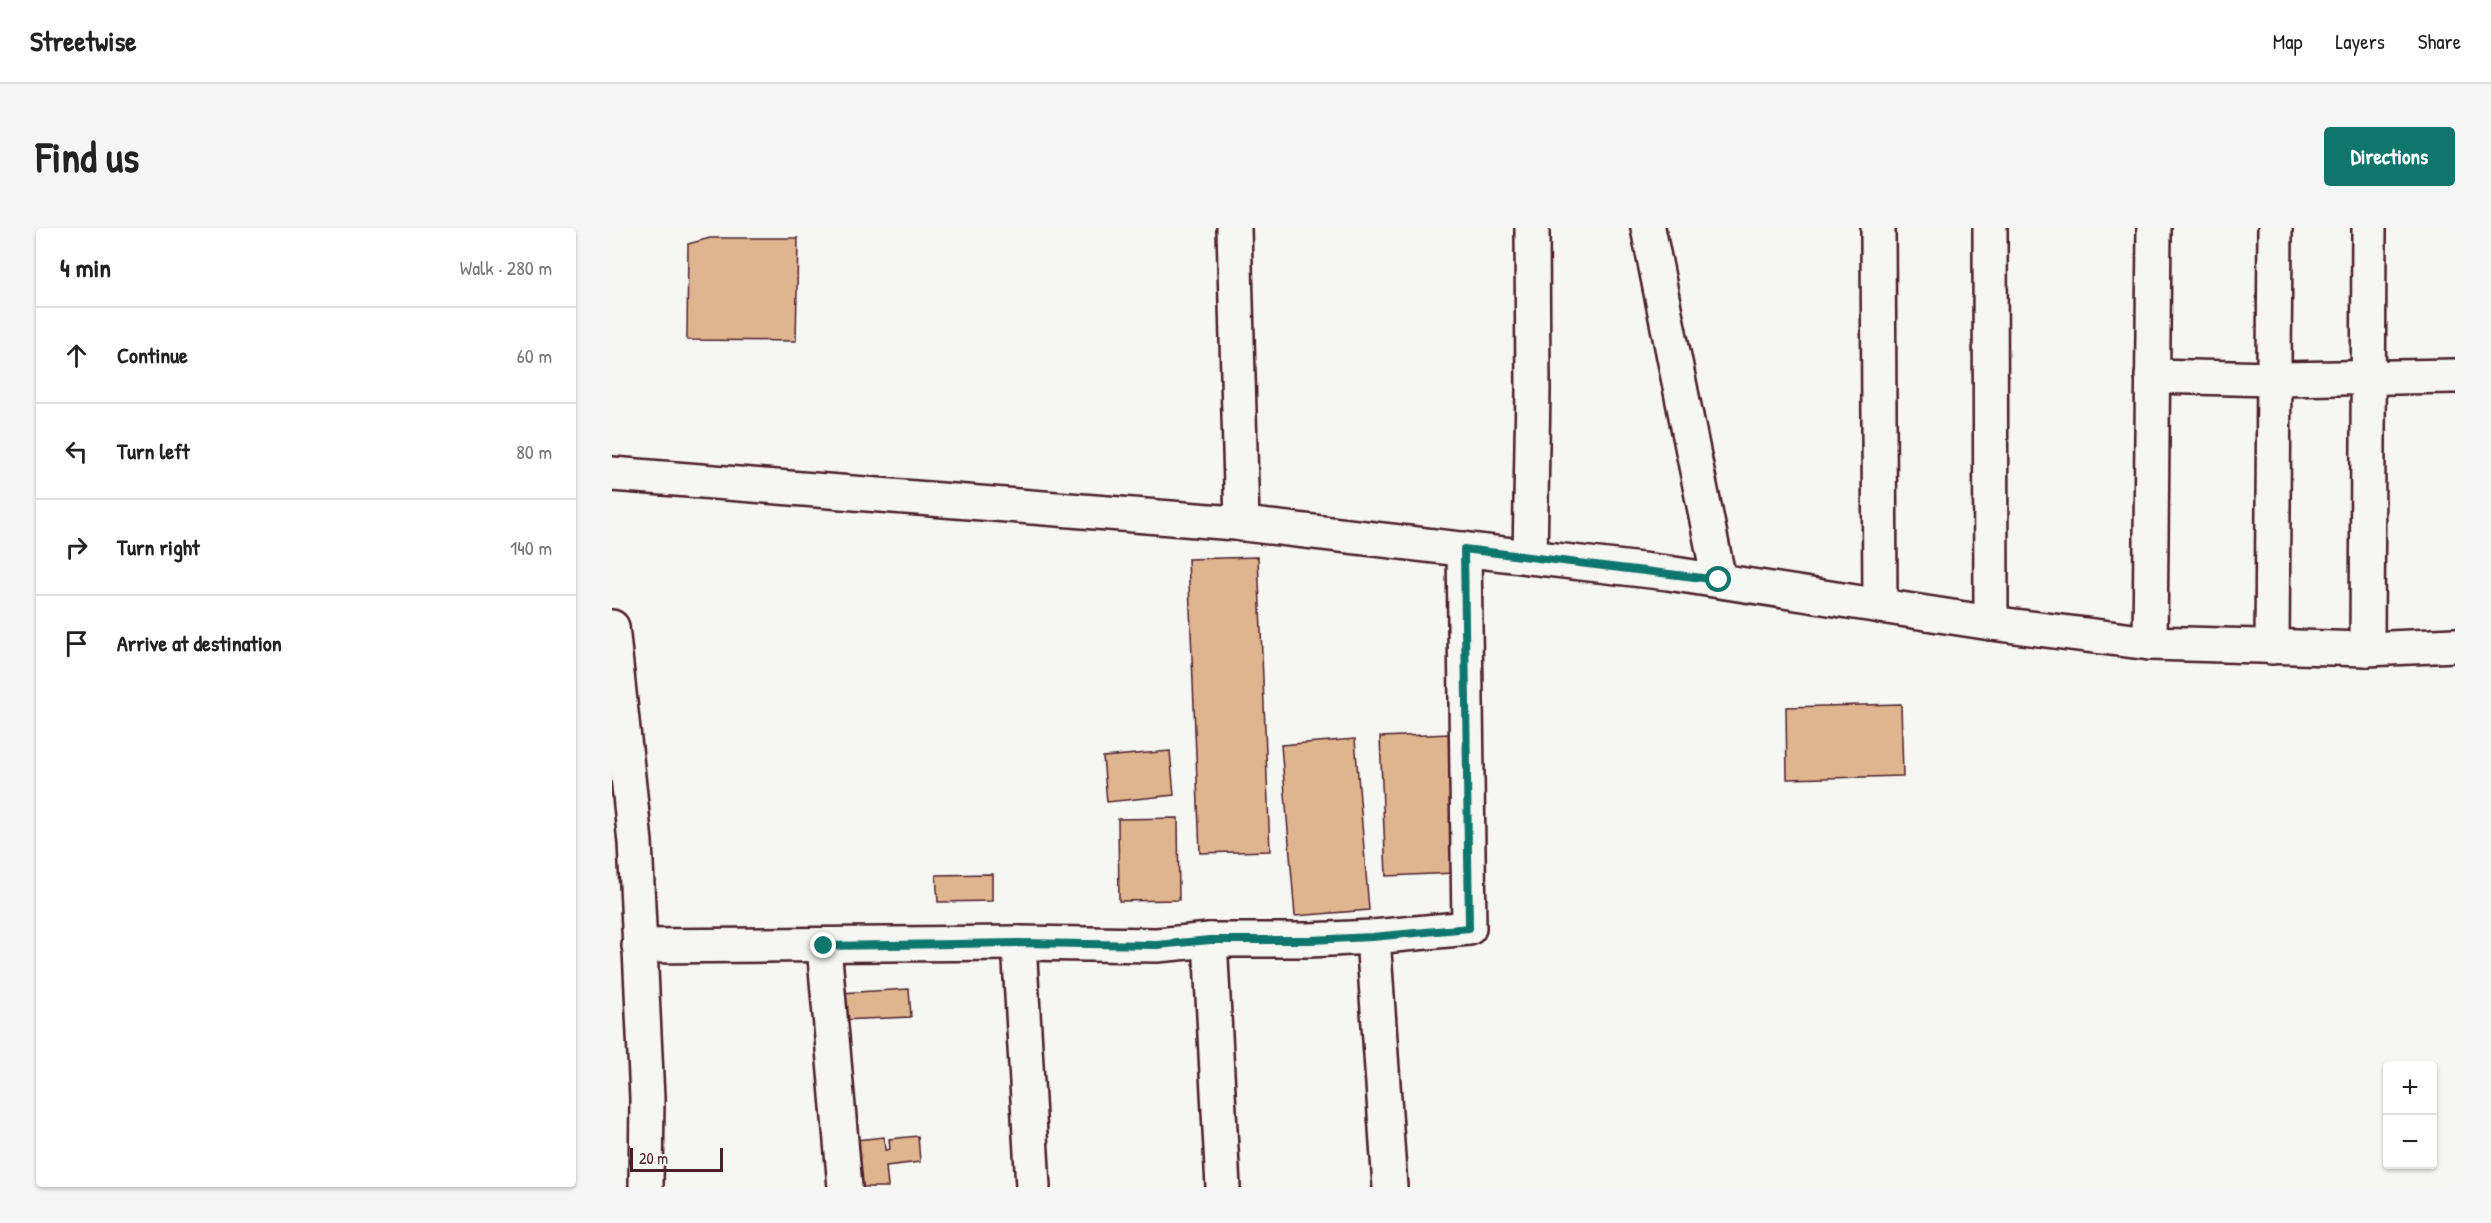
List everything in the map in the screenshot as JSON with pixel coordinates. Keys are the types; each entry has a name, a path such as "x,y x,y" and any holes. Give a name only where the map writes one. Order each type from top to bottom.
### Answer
{"street":[{"path":"1234,228 1242,524"},
{"path":"1530,557 1533,390 1532,228"},
{"path":"1648,228 1719,580"},
{"path":"1878,228 1880,606"},
{"path":"1990,228 1991,623"},
{"path":"2150,643 2154,228"},
{"path":"2272,647 2275,228"},
{"path":"2367,649 2369,228"},
{"path":"2152,376 2273,379 2455,376"},
{"path":"612,474 1242,524 1719,580 1991,623 2150,643 2367,649 2455,645"},
{"path":"639,946 1019,943 1157,945 1210,940 1310,940 1372,937 1469,928 1464,549"},
{"path":"612,627 635,842 647,1098 646,1187"},
{"path":"1372,937 1390,1187"},
{"path":"1210,940 1223,1187"},
{"path":"1019,943 1033,1187"},
{"path":"824,946 844,1187"}],"building":[{"path":"710,238 798,238 796,341 687,340 688,244"},
{"path":"1258,557 1270,851 1200,853 1188,559"},
{"path":"1901,704 1903,776 1787,779 1786,707"},
{"path":"1450,734 1456,873 1386,876 1380,737"},
{"path":"1355,739 1369,910 1295,916 1281,745"},
{"path":"1170,751 1174,795 1107,802 1103,757"},
{"path":"1178,818 1179,900 1119,901 1118,819"},
{"path":"992,874 992,901 938,902 936,875"},
{"path":"909,989 911,1017 840,1020 839,993"},
{"path":"918,1136 920,1162 886,1166 888,1187 852,1187 847,1141 884,1137 885,1150 890,1149 889,1139"}],"route":[{"path":"824,946 1019,943 1157,945 1210,940 1310,940 1372,937 1469,928 1464,549 1719,580"}]}
